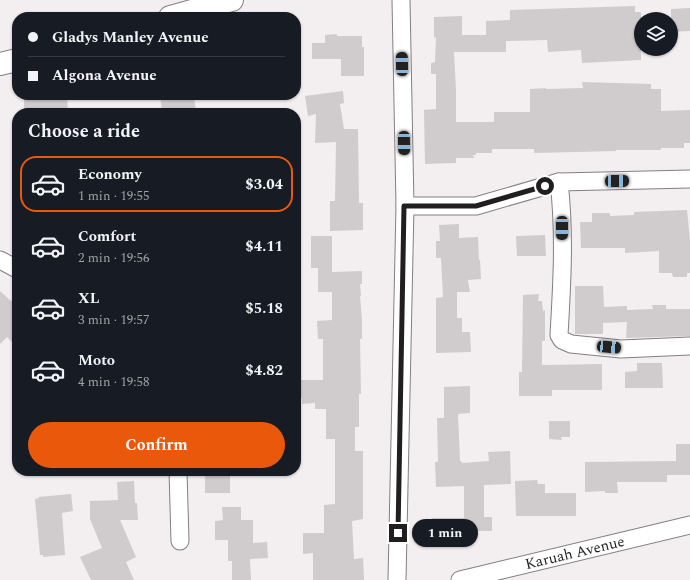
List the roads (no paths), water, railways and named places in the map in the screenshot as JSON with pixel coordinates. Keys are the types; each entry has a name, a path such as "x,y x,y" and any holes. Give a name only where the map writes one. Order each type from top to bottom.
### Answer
{"main road":[{"path":"188,12 232,0"},
{"path":"0,64 12,61"}],"street":[{"path":"397,580 404,206 401,0"},
{"path":"404,206 476,206 559,182 690,179"},
{"path":"559,182 562,214 562,282 559,335 562,340 571,344 621,349 690,346"},
{"path":"0,260 12,266"},
{"path":"178,476 180,541"},
{"name":"Karuah Avenue","path":"460,580 690,525"}]}
